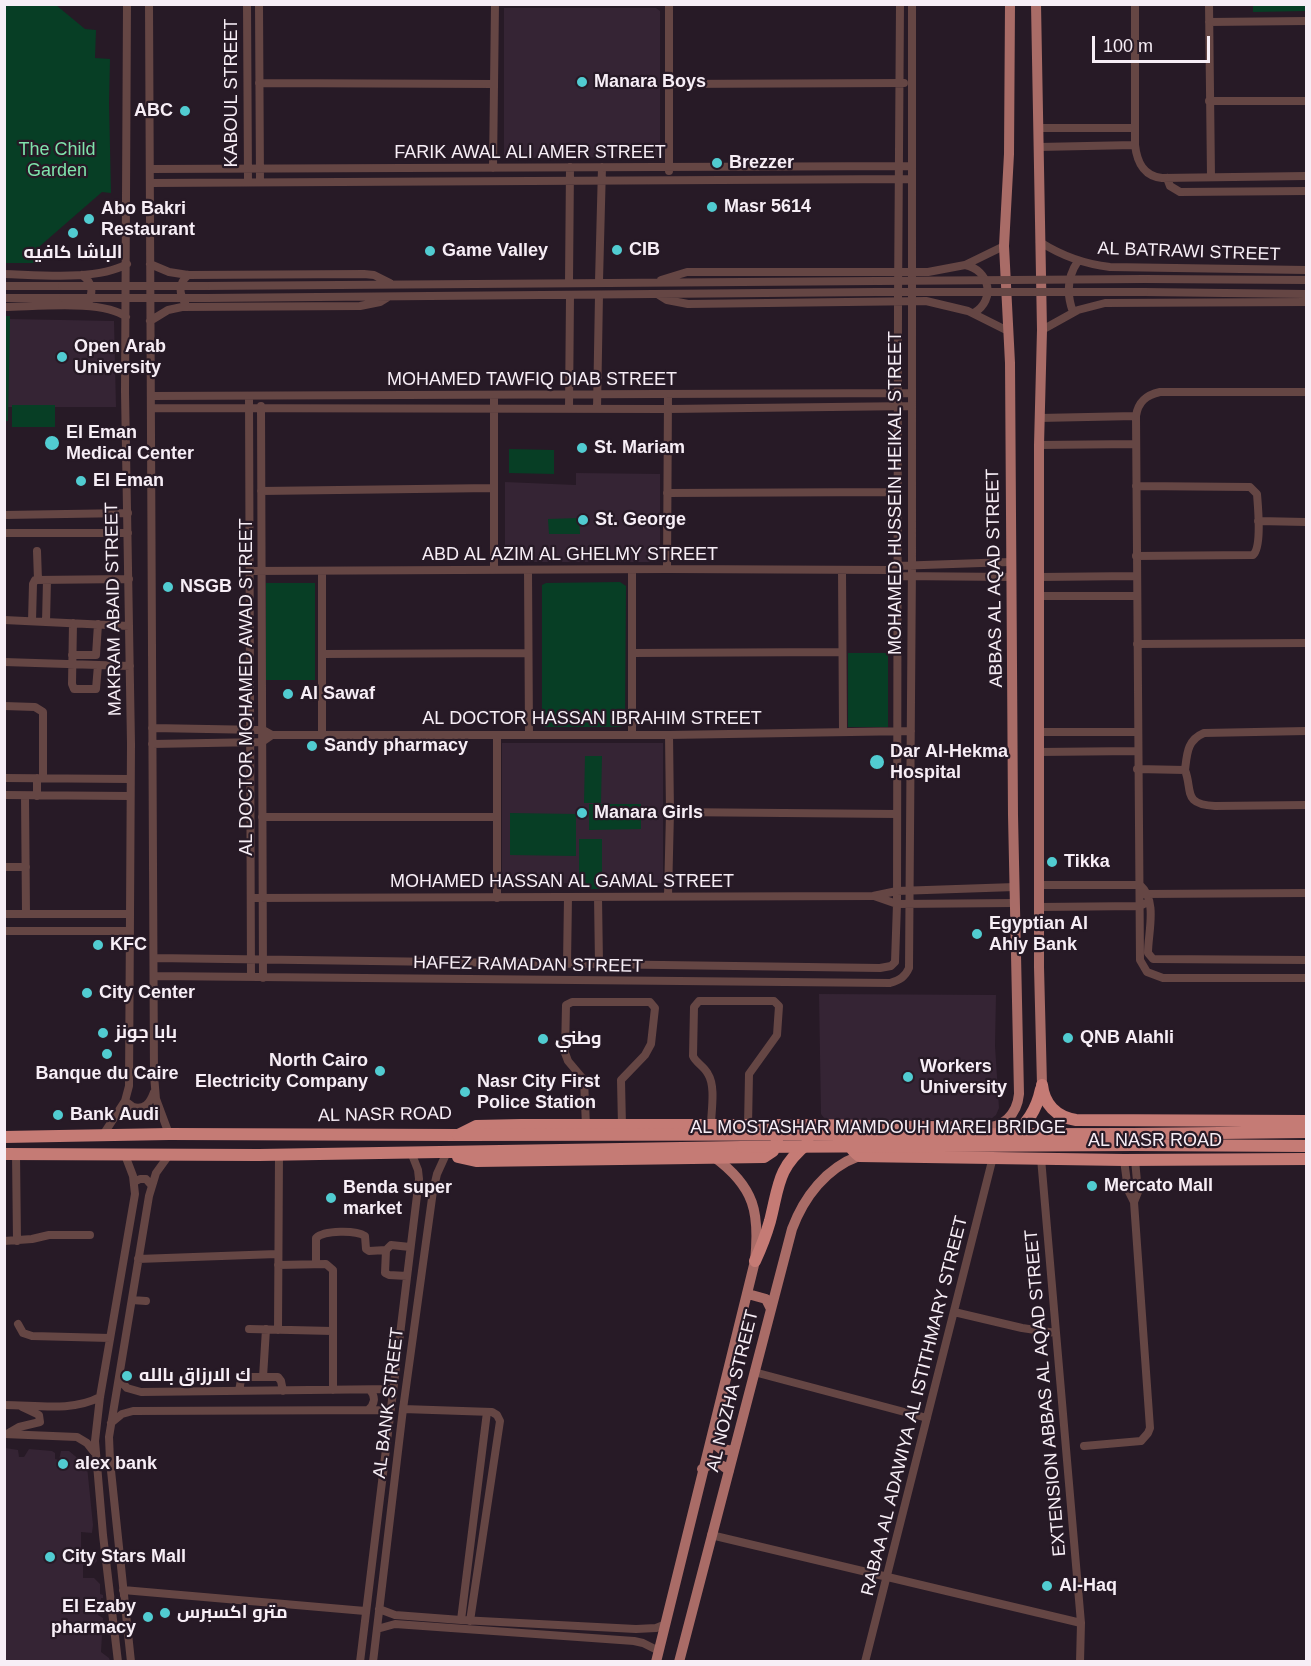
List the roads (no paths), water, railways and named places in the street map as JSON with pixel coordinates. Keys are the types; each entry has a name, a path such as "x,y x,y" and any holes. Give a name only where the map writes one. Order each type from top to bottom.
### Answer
{"highway":[{"name":"AL NASR ROAD","path":"1042,1085 1045,1098 1052,1109 1063,1117 1076,1120 1306,1121"},
{"path":"953,1156 1005,1140 1012,1135 1031,1116 1042,1085"},
{"path":"1076,1120 1069,1129 1069,1145 1075,1154 1085,1159"},
{"name":"AL NASR ROAD","path":"8,1135 458,1135 476,1126 982,1128"},
{"name":"AL NASR ROAD","path":"8,1155 279,1155 449,1152 467,1160 476,1161 764,1157 773,1151 777,1142 775,1132 767,1126"},
{"path":"859,1156 849,1143 851,1136 860,1126"},
{"path":"755,1261 770,1220 778,1181 789,1162 801,1149 819,1136 841,1128 860,1126"},
{"name":"AL MOSTASHAR MAMDOUH MAREI BRIDGE","path":"458,1135 1306,1132"},
{"name":"AL MOSTASHAR MAMDOUH MAREI BRIDGE","path":"449,1152 754,1146 1306,1146"},
{"name":"AL NASR ROAD","path":"859,1156 1130,1160 1306,1159"}],"main road":[{"name":"ABBAS AL AQAD STREET","path":"982,1128 994,1127 1005,1122 1014,1112 1018,1101 1010,562 1010,363 1004,246 1010,154 1010,4"},
{"path":"1036,4 1042,330 1039,418 1039,907 1042,1085"},
{"name":"AL NOZHA STREET","path":"679,1662 792,1229 801,1208 825,1177 841,1164 859,1156"},
{"name":"AL NOZHA STREET","path":"658,1656 702,1469 711,1441 755,1261 758,1230 750,1199 733,1171 714,1157"},
{"path":"748,1294 766,1299 771,1309"},
{"path":"711,1441 721,1449 734,1451"},
{"path":"702,1469 714,1464 723,1465 729,1471"}],"street":[{"name":"MAKRAM ABAID STREET","path":"103,1135 125,1101 129,1086 127,4"},
{"name":"MAKRAM ABAID STREET","path":"149,4 155,1089 168,1134"},
{"name":"KABOUL STREET","path":"247,4 248,182"},
{"name":"KABOUL STREET","path":"259,4 260,182"},
{"path":"493,168 495,4"},
{"path":"669,4 669,180"},
{"name":"MOHAMED HUSSEIN HEIKAL STREET","path":"891,966 896,957 897,904 900,4"},
{"name":"MOHAMED HUSSEIN HEIKAL STREET","path":"901,980 909,968 912,4"},
{"path":"1135,4 1136,145 1139,163 1145,172 1156,177 1167,178 1306,176"},
{"path":"1209,4 1211,177"},
{"path":"1209,22 1306,21"},
{"path":"259,83 494,84"},
{"path":"668,84 913,84"},
{"path":"1209,101 1306,101"},
{"path":"1038,128 1135,128"},
{"path":"1038,147 1136,145"},
{"name":"FARIK AWAL ALI AMER STREET","path":"150,169 911,166"},
{"path":"569,282 570,167"},
{"path":"599,281 602,167"},
{"path":"1167,178 1170,186 1180,192 1306,191"},
{"name":"FARIK AWAL ALI AMER STREET","path":"150,183 911,179"},
{"name":"AL BATRAWI STREET","path":"1040,242 1078,261 1099,266 1306,270"},
{"path":"658,282 687,272 911,273 944,270 965,265 1004,246"},
{"path":"1073,312 1068,298 1068,285 1078,261"},
{"path":"4,274 82,275 106,273 127,264"},
{"path":"150,264 169,272 188,275 364,274 383,278 391,284"},
{"path":"965,265 975,268 982,274 988,288 985,303 974,313"},
{"path":"82,275 90,284 92,292 85,306"},
{"path":"188,275 182,281 180,290 188,307"},
{"path":"4,286 599,281 1306,280"},
{"path":"4,298 599,296 877,292 1306,294"},
{"path":"657,295 667,300 688,304 912,300 940,303 974,313 1008,331"},
{"path":"150,321 168,310 188,307 360,306 380,302 390,296"},
{"path":"569,409 570,296"},
{"path":"597,409 599,296"},
{"path":"1042,330 1073,312 1105,303 1306,302"},
{"path":"4,307 85,306 109,309 126,317"},
{"path":"1039,907 1140,906 1145,903 1142,891 1137,769 1136,416 1139,406 1145,398 1160,392 1306,392"},
{"name":"MOHAMED TAWFIQ DIAB STREET","path":"151,396 912,393"},
{"path":"667,569 668,394"},
{"path":"494,396 494,569"},
{"name":"AL DOCTOR MOHAMED AWAD STREET","path":"249,397 251,977"},
{"name":"AL DOCTOR MOHAMED AWAD STREET","path":"261,397 263,978"},
{"name":"MOHAMED TAWFIQ DIAB STREET","path":"151,408 248,410 668,409 912,406"},
{"path":"1039,418 1136,416"},
{"path":"1039,445 1136,444"},
{"path":"1136,486 1250,487 1257,494 1258,521 1257,549 1253,555 1136,556"},
{"path":"261,490 493,488"},
{"path":"667,493 898,492"},
{"path":"4,515 128,513"},
{"path":"1258,521 1306,522"},
{"path":"4,533 128,533"},
{"path":"37,551 38,580"},
{"path":"1010,562 898,565 890,570 898,576 1011,577"},
{"path":"528,570 529,735"},
{"path":"632,570 632,735"},
{"path":"842,570 843,732"},
{"name":"ABD AL AZIM AL GHELMY STREET","path":"250,571 890,570"},
{"path":"322,571 322,735"},
{"path":"1039,577 1136,576"},
{"path":"32,621 33,585 38,580 129,579"},
{"path":"46,622 47,580"},
{"path":"1040,596 1137,596"},
{"path":"4,620 129,626"},
{"path":"73,623 72,684 74,689 93,690 97,687 98,665"},
{"path":"4,662 72,659 96,655 98,624"},
{"path":"1137,644 1306,643"},
{"path":"632,653 842,652"},
{"path":"322,654 528,653"},
{"path":"72,659 98,665 130,666"},
{"path":"4,706 35,707 43,712 37,796"},
{"name":"AL DOCTOR HASSAN IBRAHIM STREET","path":"152,728 263,730 272,735 669,735 911,731"},
{"path":"1306,731 1204,733 1195,738 1189,747 1185,770 1188,790 1195,801 1201,804 1306,806"},
{"path":"1039,732 1137,732"},
{"path":"152,744 262,742 272,735"},
{"path":"497,735 497,898"},
{"path":"668,897 669,735"},
{"path":"1039,752 1137,751"},
{"path":"1137,769 1185,770"},
{"path":"4,778 130,779"},
{"path":"4,795 130,796"},
{"path":"25,796 26,914"},
{"path":"670,812 897,814"},
{"path":"262,817 497,817"},
{"path":"4,867 26,867"},
{"path":"1039,885 1142,891 1306,893"},
{"name":"MOHAMED HASSAN AL GAMAL STREET","path":"251,898 873,896 897,891 1015,887"},
{"path":"1142,891 1150,904 1148,953 1155,960 1305,960"},
{"name":"MOHAMED HASSAN AL GAMAL STREET","path":"873,896 897,904 1015,903"},
{"path":"567,964 568,897"},
{"path":"598,897 599,964"},
{"path":"1140,906 1139,951 1142,965 1151,974 1163,978 1304,978 1300,967 1305,960"},
{"path":"4,914 130,914"},
{"path":"110,914 114,921 110,932"},
{"path":"4,932 129,932"},
{"name":"HAFEZ RAMADAN STREET","path":"154,958 876,968 891,966"},
{"path":"1281,978 1286,969 1282,960"},
{"path":"876,968 876,983"},
{"name":"HAFEZ RAMADAN STREET","path":"154,976 876,983 901,980"},
{"path":"711,1126 711,1082 706,1071 695,1061 692,1053 694,1007 699,1001 774,1001 779,1006 778,1030 775,1039 749,1074 748,1126"},
{"path":"586,1126 584,1080 568,1061 565,1053 566,1005 572,1002 650,1002 655,1008 652,1041 645,1055 621,1080 622,1126"},
{"path":"125,1101 133,1107 145,1107 155,1089"},
{"name":"AL BANK STREET","path":"360,1662 419,1174 411,1152"},
{"name":"AL BANK STREET","path":"373,1662 403,1409 433,1191 437,1174 449,1152"},
{"path":"8,1155 17,1241"},
{"path":"118,1662 94,1452 100,1397 132,1214 135,1182 125,1155"},
{"path":"131,1662 110,1461 111,1423 152,1186 156,1173 169,1155"},
{"path":"278,1330 279,1155"},
{"name":"RABAA AL ADAWIYA AL ISTITHMARY STREET","path":"865,1662 993,1157"},
{"name":"EXTENSION ABBAS AL AQAD STREET","path":"1041,1158 1082,1623 1080,1662"},
{"path":"1084,1446 1136,1443 1145,1438 1150,1428 1134,1202 1128,1190 1130,1160"},
{"path":"135,1182 146,1179 152,1186"},
{"path":"417,1189 427,1185 433,1191"},
{"path":"316,1264 316,1238 324,1232 359,1233 365,1236 367,1250 371,1252 386,1250 392,1245 410,1247"},
{"path":"4,1241 49,1235 90,1235"},
{"path":"386,1250 385,1273 407,1276"},
{"path":"138,1259 278,1254"},
{"path":"278,1265 316,1264 329,1266 333,1273 333,1390"},
{"path":"132,1300 146,1301"},
{"path":"954,1312 1022,1328 1056,1333"},
{"path":"18,1324 23,1333 32,1336 110,1338"},
{"path":"249,1329 332,1332"},
{"path":"263,1377 266,1329"},
{"path":"754,1372 927,1418"},
{"path":"240,1391 243,1378 263,1377 279,1378 283,1391"},
{"path":"119,1379 127,1388 136,1392 393,1389"},
{"path":"368,1410 374,1402 374,1395 370,1390"},
{"path":"164,1392 160,1402 164,1411"},
{"path":"4,1405 69,1406 100,1397"},
{"path":"6,1434 19,1427 40,1422 39,1415 18,1405"},
{"path":"403,1409 487,1412 497,1415 500,1427 470,1621"},
{"path":"111,1423 127,1412 390,1410"},
{"path":"461,1620 487,1412"},
{"path":"6,1434 77,1437 87,1443 94,1452"},
{"path":"711,1535 1082,1623"},
{"path":"123,1590 365,1611"},
{"path":"379,1609 395,1615 470,1621 636,1629 656,1628 666,1624"},
{"path":"395,1615 392,1620 395,1624"},
{"path":"377,1629 388,1624 395,1624 634,1641 643,1643 658,1656"},
{"path":"634,1641 636,1629"}],"place":[{"name":"Manara Boys","path":"582,82"},
{"name":"ABC","path":"185,111"},
{"name":"Brezzer","path":"717,163"},
{"name":"Masr 5614","path":"712,207"},
{"name":"Abo Bakri Restaurant","path":"89,219"},
{"name":"الباشا كافيه","path":"73,233"},
{"name":"CIB","path":"617,250"},
{"name":"Game Valley","path":"430,251"},
{"name":"Open Arab University","path":"62,357"},
{"name":"El Eman Medical Center","path":"52,443"},
{"name":"St. Mariam","path":"582,448"},
{"name":"El Eman","path":"81,481"},
{"name":"St. George","path":"583,520"},
{"name":"NSGB","path":"168,587"},
{"name":"Al Sawaf","path":"288,694"},
{"name":"Sandy pharmacy","path":"312,746"},
{"name":"Dar Al-Hekma Hospital","path":"877,762"},
{"name":"Manara Girls","path":"582,813"},
{"name":"Tikka","path":"1052,862"},
{"name":"Egyptian Al Ahly Bank","path":"977,934"},
{"name":"KFC","path":"98,945"},
{"name":"City Center","path":"87,993"},
{"name":"بابا جونز","path":"103,1033"},
{"name":"QNB Alahli","path":"1068,1038"},
{"name":"وطني","path":"543,1039"},
{"name":"Banque du Caire","path":"107,1054"},
{"name":"North Cairo Electricity Company","path":"380,1071"},
{"name":"Workers University","path":"908,1077"},
{"name":"Nasr City First Police Station","path":"465,1092"},
{"name":"Bank Audi","path":"58,1115"},
{"name":"Mercato Mall","path":"1092,1186"},
{"name":"Benda super market","path":"331,1198"},
{"name":"ك الارزاق بالله","path":"127,1376"},
{"name":"alex bank","path":"63,1464"},
{"name":"City Stars Mall","path":"50,1557"},
{"name":"Al-Haq","path":"1047,1586"},
{"name":"مترو اكسبرس","path":"165,1613"},
{"name":"El Ezaby pharmacy","path":"148,1617"}],"park label":[{"name":"The Child Garden","path":"57,160"}]}
